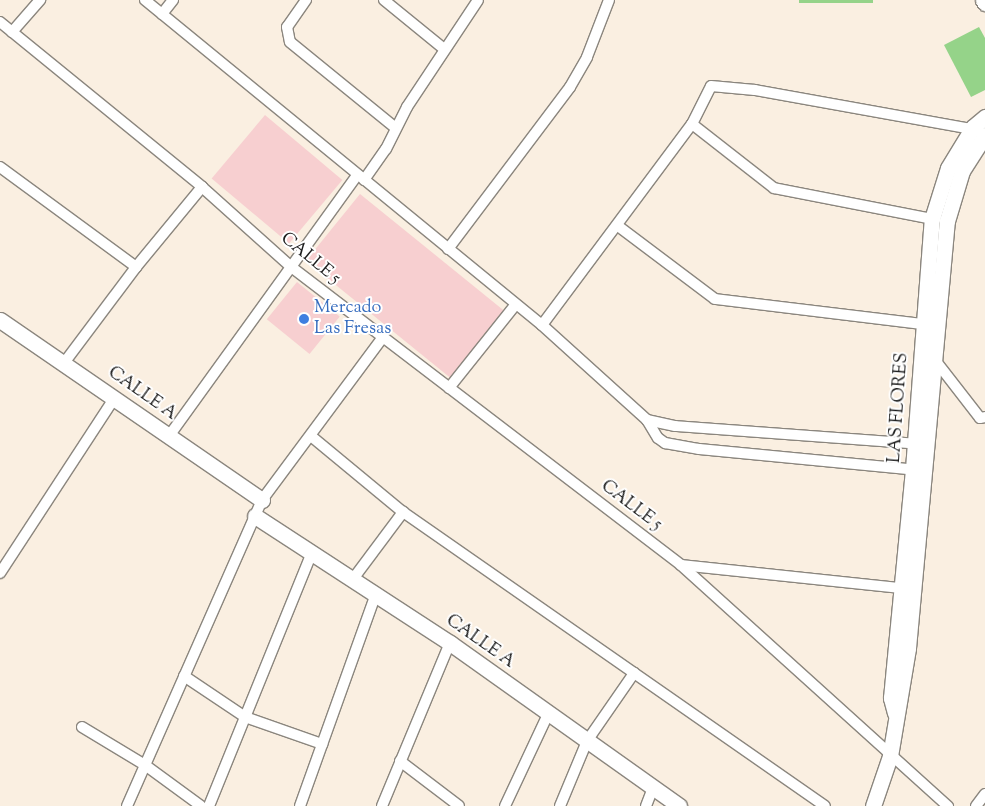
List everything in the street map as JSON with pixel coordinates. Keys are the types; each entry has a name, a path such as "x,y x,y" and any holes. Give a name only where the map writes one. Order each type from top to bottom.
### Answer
{"street":[{"path":"12,32 40,0"},
{"path":"145,0 542,325 647,420 658,438 672,445 919,470"},
{"path":"162,14 173,0"},
{"path":"306,0 287,27 290,42 396,128"},
{"path":"384,0 444,49"},
{"path":"169,436 290,266 360,177 386,149 396,128 444,49 478,0"},
{"path":"448,249 570,87 587,57 609,0"},
{"name":"CALLE 5","path":"0,22 202,187 290,266 681,565 890,756 948,806"},
{"path":"542,325 618,226 692,124 711,86 755,90 981,132"},
{"name":"LAS FLORES","path":"921,444 935,360 930,325 947,221 962,171 981,132 985,117"},
{"path":"692,124 774,188 932,219"},
{"name":"LAS FLORES","path":"873,806 890,756 895,714 902,697 908,648 930,325 932,219 948,168 981,132"},
{"path":"0,167 136,267"},
{"path":"64,363 136,267 202,187"},
{"path":"618,226 715,299 930,325"},
{"path":"449,388 516,304"},
{"name":"CALLE A","path":"0,320 115,397 262,500"},
{"path":"127,806 262,500 383,337"},
{"path":"935,360 980,418 985,417"},
{"path":"0,573 115,397"},
{"path":"647,420 674,426 921,444"},
{"path":"311,436 403,512 825,806"},
{"name":"LAS FLORES","path":"895,714 891,698 901,588 919,470"},
{"path":"353,579 403,512"},
{"name":"CALLE A","path":"255,516 450,643 679,806"},
{"path":"209,806 312,552"},
{"path":"681,565 901,588"},
{"path":"300,806 376,594"},
{"path":"382,806 450,643"},
{"path":"560,806 587,742 634,673"},
{"path":"184,676 245,717 322,744"},
{"path":"505,806 548,712"},
{"path":"82,726 145,765 202,806"},
{"path":"400,761 459,806"},
{"path":"646,806 653,788"},
{"path":"976,806 985,794"}],"shaded area":[{"path":"265,115 342,180 289,244 212,179"},
{"path":"360,194 507,313 453,380 306,261"},
{"name":"Mercado Las Fresas","path":"297,282 340,317 310,354 267,319"}],"green space":[{"path":"799,0 873,0 873,3 799,3"},
{"path":"979,27 985,38 985,90 971,97 944,45"}],"place":[{"name":"Mercado Las Fresas","path":"304,319"}]}
